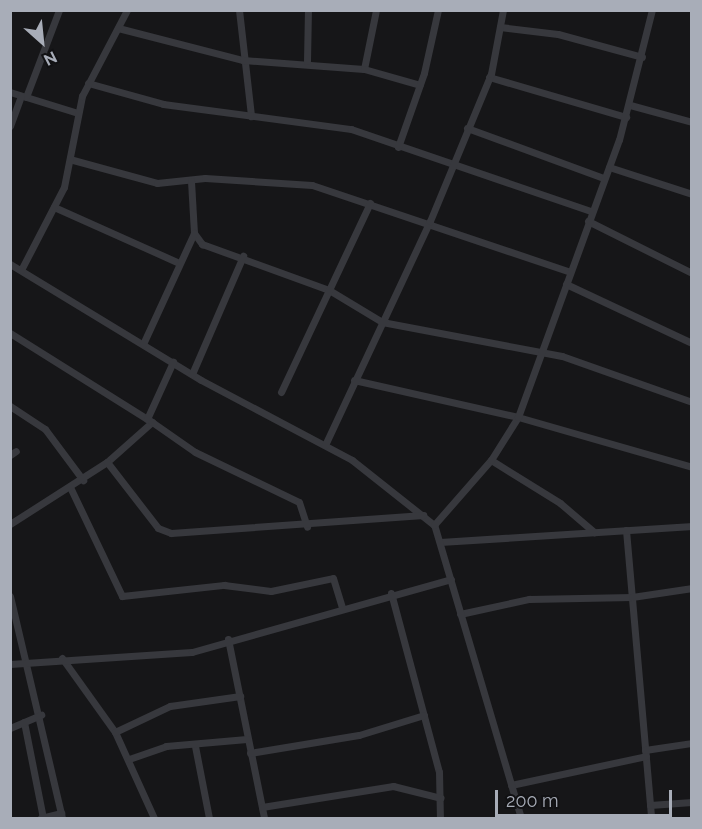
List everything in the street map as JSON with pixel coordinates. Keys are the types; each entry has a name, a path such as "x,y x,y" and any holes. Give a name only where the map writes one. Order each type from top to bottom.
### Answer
{"street":[{"path":"10,126 59,10"},
{"path":"21,270 54,207 74,160 78,113 88,83 127,10"},
{"path":"238,10 251,116"},
{"path":"307,61 308,10"},
{"path":"364,69 376,10"},
{"path":"398,147 420,85 438,10"},
{"path":"325,445 429,221 489,77 503,10"},
{"path":"435,525 491,460 518,417 630,105 652,10"},
{"path":"500,27 558,34 642,57"},
{"path":"118,28 243,60 307,61 364,69 420,85"},
{"path":"489,77 626,117"},
{"path":"88,83 163,104 351,129 398,147 591,210"},
{"path":"10,92 78,113"},
{"path":"630,105 692,122"},
{"path":"467,128 604,178"},
{"path":"74,160 157,183 191,181 312,185 429,221 570,272"},
{"path":"609,167 692,194"},
{"path":"143,344 194,233 191,181"},
{"path":"281,392 370,203"},
{"path":"54,207 179,263"},
{"path":"588,220 692,273"},
{"path":"194,233 202,244 243,256 330,290 382,322 540,356 562,356 692,402"},
{"path":"192,374 243,256"},
{"path":"10,264 192,374 325,445 435,525 520,819"},
{"path":"566,284 692,343"},
{"path":"10,333 195,452 299,502 307,527"},
{"path":"10,524 83,480 107,462 150,421 173,362"},
{"path":"354,380 518,417 692,467"},
{"path":"10,406 45,429 83,480"},
{"path":"491,460 561,503 594,532"},
{"path":"107,462 164,532 307,527 423,515"},
{"path":"70,487 122,596 224,585 271,591 333,578 342,608"},
{"path":"440,542 692,526"},
{"path":"626,530 651,819"},
{"path":"10,664 28,659 186,653 391,593 451,579"},
{"path":"460,614 529,599 632,597 692,588"},
{"path":"391,593 424,715 441,798 440,819"},
{"path":"10,596 41,715 61,816 42,818 24,722"},
{"path":"228,639 264,819"},
{"path":"62,658 115,732 154,819"},
{"path":"115,732 170,706 240,696"},
{"path":"10,728 41,715"},
{"path":"250,753 359,735 424,715"},
{"path":"129,759 166,746 195,746 247,739"},
{"path":"511,785 692,743"},
{"path":"195,746 209,819"},
{"path":"262,807 393,786 441,798"},
{"path":"650,805 692,802"}]}
